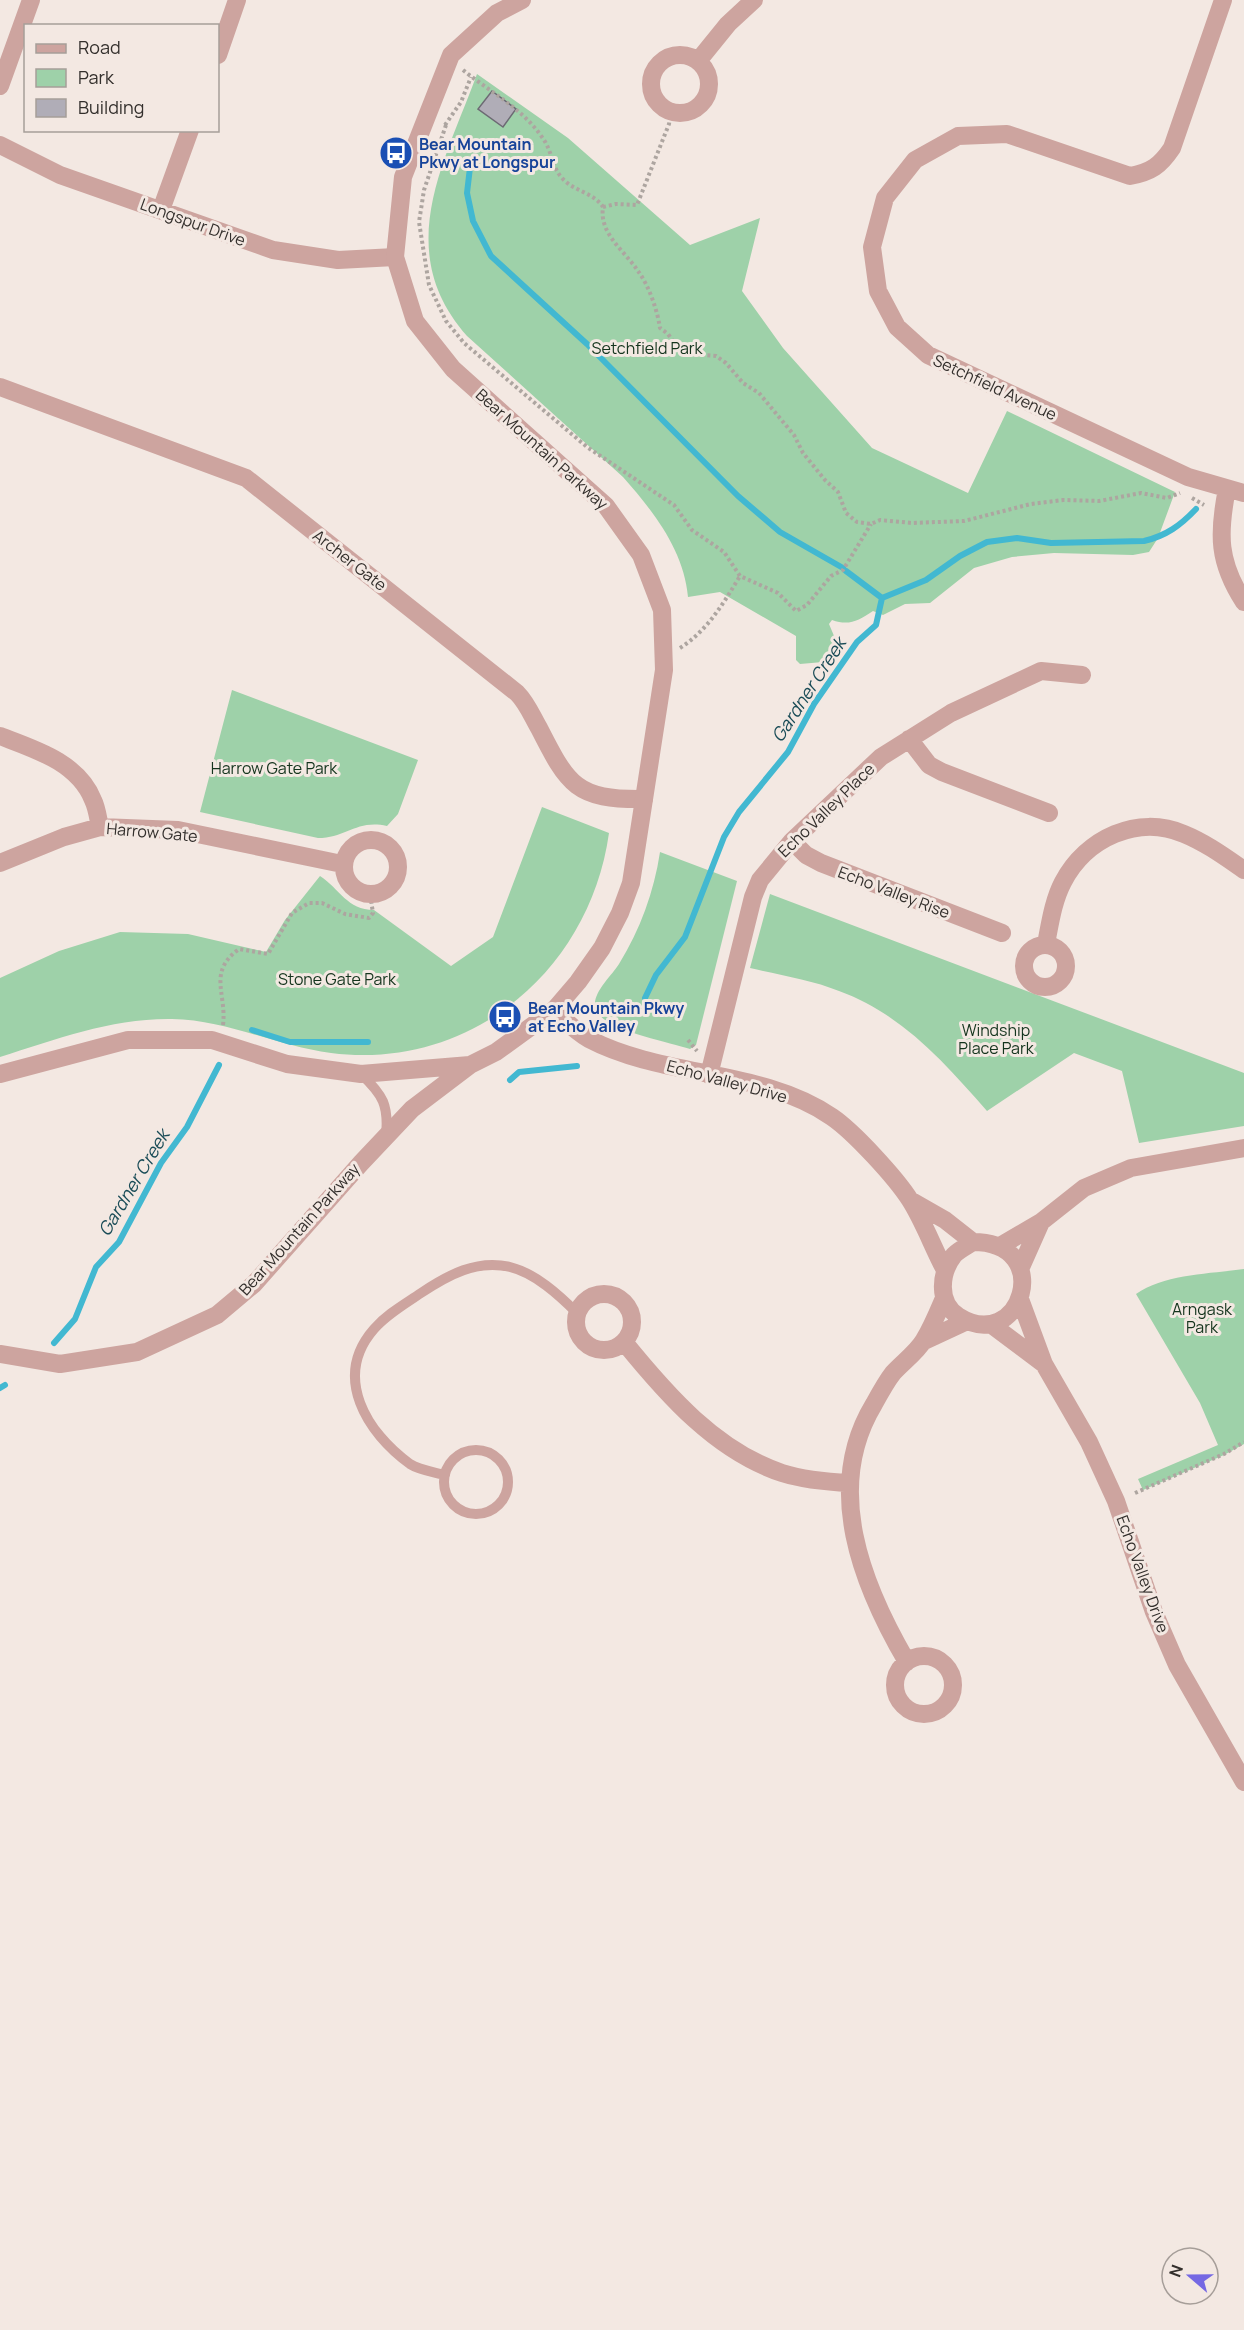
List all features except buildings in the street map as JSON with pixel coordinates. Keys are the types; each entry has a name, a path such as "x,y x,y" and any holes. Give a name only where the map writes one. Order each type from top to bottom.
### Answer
{"street":[{"path":"0,86 31,0"},
{"path":"219,52 237,0"},
{"name":"Bear Mountain Parkway","path":"0,1354 60,1364 137,1352 217,1315 254,1284 412,1109 470,1065 496,1052 554,1010 578,982 602,948 620,913 631,883 664,658 662,610 641,555 606,506 453,369 415,321 395,257 403,177 451,55 497,13 522,0"},
{"path":"698,61 728,24 754,0"},
{"name":"Setchfield Avenue","path":"1223,0 1172,148 1162,164 1148,173 1130,176 1007,134 958,136 915,160 885,198 872,247 878,291 897,327 928,355 1188,477 1236,491"},
{"path":"677,55 688,56 698,61 706,70 709,81 708,92 703,103 694,110 682,113 671,111 661,106 654,97 651,86 658,65 677,55"},
{"path":"161,210 189,132"},
{"name":"Longspur Drive","path":"0,145 60,175 273,250 305,257 338,260 395,257"},
{"name":"Archer Gate","path":"0,387 246,478 517,693 526,704 559,769 578,788 604,797 644,799"},
{"path":"1236,491 1221,522 1221,544 1225,567 1244,602"},
{"name":"Echo Valley Place","path":"709,1075 753,897 760,880 792,840 881,757 951,712 1041,671 1082,675"},
{"path":"0,736 52,757 76,775 93,798 100,827"},
{"path":"909,739 929,765 942,772 1049,813"},
{"path":"1046,944 1062,883 1078,860 1116,832 1139,826 1172,830 1206,845 1244,870"},
{"name":"Harrow Gate","path":"0,863 64,837 100,827 178,830 342,864"},
{"path":"368,839 379,840 390,846 399,866 398,877 391,887 381,893 370,894 359,891 350,884 342,864 349,851 357,843 368,839"},
{"name":"Echo Valley Rise","path":"792,840 806,855 821,863 1002,933"},
{"name":"Echo Valley Drive","path":"554,1010 588,1038 607,1047 773,1090 800,1100 830,1116 851,1132 910,1200 945,1270"},
{"name":"Bear Mountain Parkway","path":"0,1074 128,1040 212,1040 287,1064 361,1074 470,1065"},
{"path":"1000,1246 1041,1222 1084,1188 1131,1168 1244,1148"},
{"name":"Echo Valley Drive","path":"910,1200 945,1220 973,1242"},
{"path":"1021,1268 1041,1222"},
{"path":"973,1242 987,1242 1000,1246 1012,1255 1021,1268 1023,1283 1020,1299 1008,1316 992,1325 967,1322 954,1313 944,1299 942,1284 945,1270 955,1254 973,1242"},
{"path":"603,1293 614,1295 624,1301 633,1322 624,1342 614,1349 593,1349 584,1343 578,1334 575,1324 577,1313 583,1303 592,1296 603,1293"},
{"path":"907,1662 889,1631 856,1551 851,1516 850,1483 858,1440 872,1407 891,1375 924,1341 944,1299"},
{"name":"Echo Valley Drive","path":"1020,1299 1044,1364 1089,1442 1116,1501 1154,1612 1177,1665 1244,1782"},
{"path":"924,1341 967,1322"},
{"name":"Echo Valley Drive","path":"992,1325 1044,1364"},
{"path":"624,1342 700,1424 725,1444 755,1462 783,1473 811,1479 850,1483"}],"lane":[{"path":"361,1074 384,1101 388,1115 386,1136"},
{"path":"445,1475 412,1466 375,1433 366,1419 355,1385 357,1364 364,1345 374,1329 400,1308 456,1271 490,1265 524,1271 577,1313"},
{"path":"474,1449 487,1451 498,1458 506,1469 509,1482 506,1496 497,1507 486,1513 472,1514 459,1510 450,1500 444,1488 445,1475 450,1462 460,1453 474,1449"}],"path":[{"path":"462,69 520,111 545,142 557,172 564,181 598,199 603,207 602,218 608,234 639,271 653,301 660,328 668,334 679,350 690,354 716,356 726,363 743,383 759,393 794,435 803,453 838,492 846,513 857,522 871,524"},
{"path":"471,77 461,102 445,124 424,190 418,222 429,285 446,321 464,343 587,447 674,505 692,530 724,552 740,576 778,593 796,611 800,611 831,576 843,570 871,524 880,519 912,523 964,521 1031,504 1063,500 1099,501 1141,493 1167,498 1179,493 1204,505"},
{"path":"603,207 616,204 637,205 669,124 671,111"},
{"path":"664,658 691,641 715,616 740,576"},
{"path":"220,1043 224,1014 219,980 229,957 239,949 268,954 292,913 309,903 322,903 345,914 369,918 373,913 370,894"},
{"path":"1135,1493 1224,1454 1244,1442"}],"green space":[{"name":"Setchfield Park","path":"477,74 568,138 690,245 760,218 742,291 783,348 872,448 968,493 1007,411 1175,492 1158,538 1149,552 1133,555 1054,553 1012,557 974,568 930,603 905,604 883,615 873,611 858,620 848,622 832,620 829,624 837,643 836,653 823,662 800,664 796,660 796,636 720,592 688,597 674,547 656,518 634,490 623,477 467,336 445,304 432,272 429,239 431,207 451,141"},
{"name":"Harrow Gate Park","path":"232,690 418,760 398,814 387,826 368,825 318,838 200,812"},
{"name":"Stone Gate Park","path":"542,807 609,833 597,883 577,928 550,968 515,1001 475,1027 431,1045 382,1054 331,1053 193,1020 150,1020 85,1031 0,1057 0,978 59,951 120,932 188,934 266,952 285,920 320,876 350,903 357,907 374,910 451,966 493,937"},
{"path":"660,852 737,881 696,1045 690,1049 613,1025 603,1019 595,1006 598,993 627,951 640,924 654,882"},
{"name":"Windship Place Park","path":"770,894 1244,1073 1244,1126 1139,1143 1122,1071 1074,1053 987,1111 920,1041 883,1013 829,987 750,968"},
{"name":"Arngask Park","path":"1244,1269 1244,1444 1143,1490 1138,1479 1218,1445 1200,1403 1136,1294 1160,1282"}],"waterway":[{"path":"471,159 467,193 473,221 491,256 587,344 738,496 780,532 843,568"},
{"name":"Gardner Creek","path":"645,998 656,975 685,937 724,837 739,812 788,752 814,704 857,642 876,625 882,598 926,580 960,556 987,542 1017,538 1051,543 1144,541 1173,529 1196,509"},
{"path":"846,571 882,598"},
{"name":"Gardner Creek","path":"252,1030 290,1042 368,1042"},
{"name":"Gardner Creek","path":"54,1343 75,1319 96,1267 119,1242 161,1163 187,1127 219,1065"},
{"name":"Gardner Creek","path":"510,1080 519,1072 577,1066"},
{"name":"Gardner Creek","path":"0,1388 5,1385"}],"place":[{"name":"Bear Mountain Pkwy at Longspur","path":"396,153"},
{"name":"Bear Mountain Pkwy at Echo Valley","path":"505,1017"}]}
